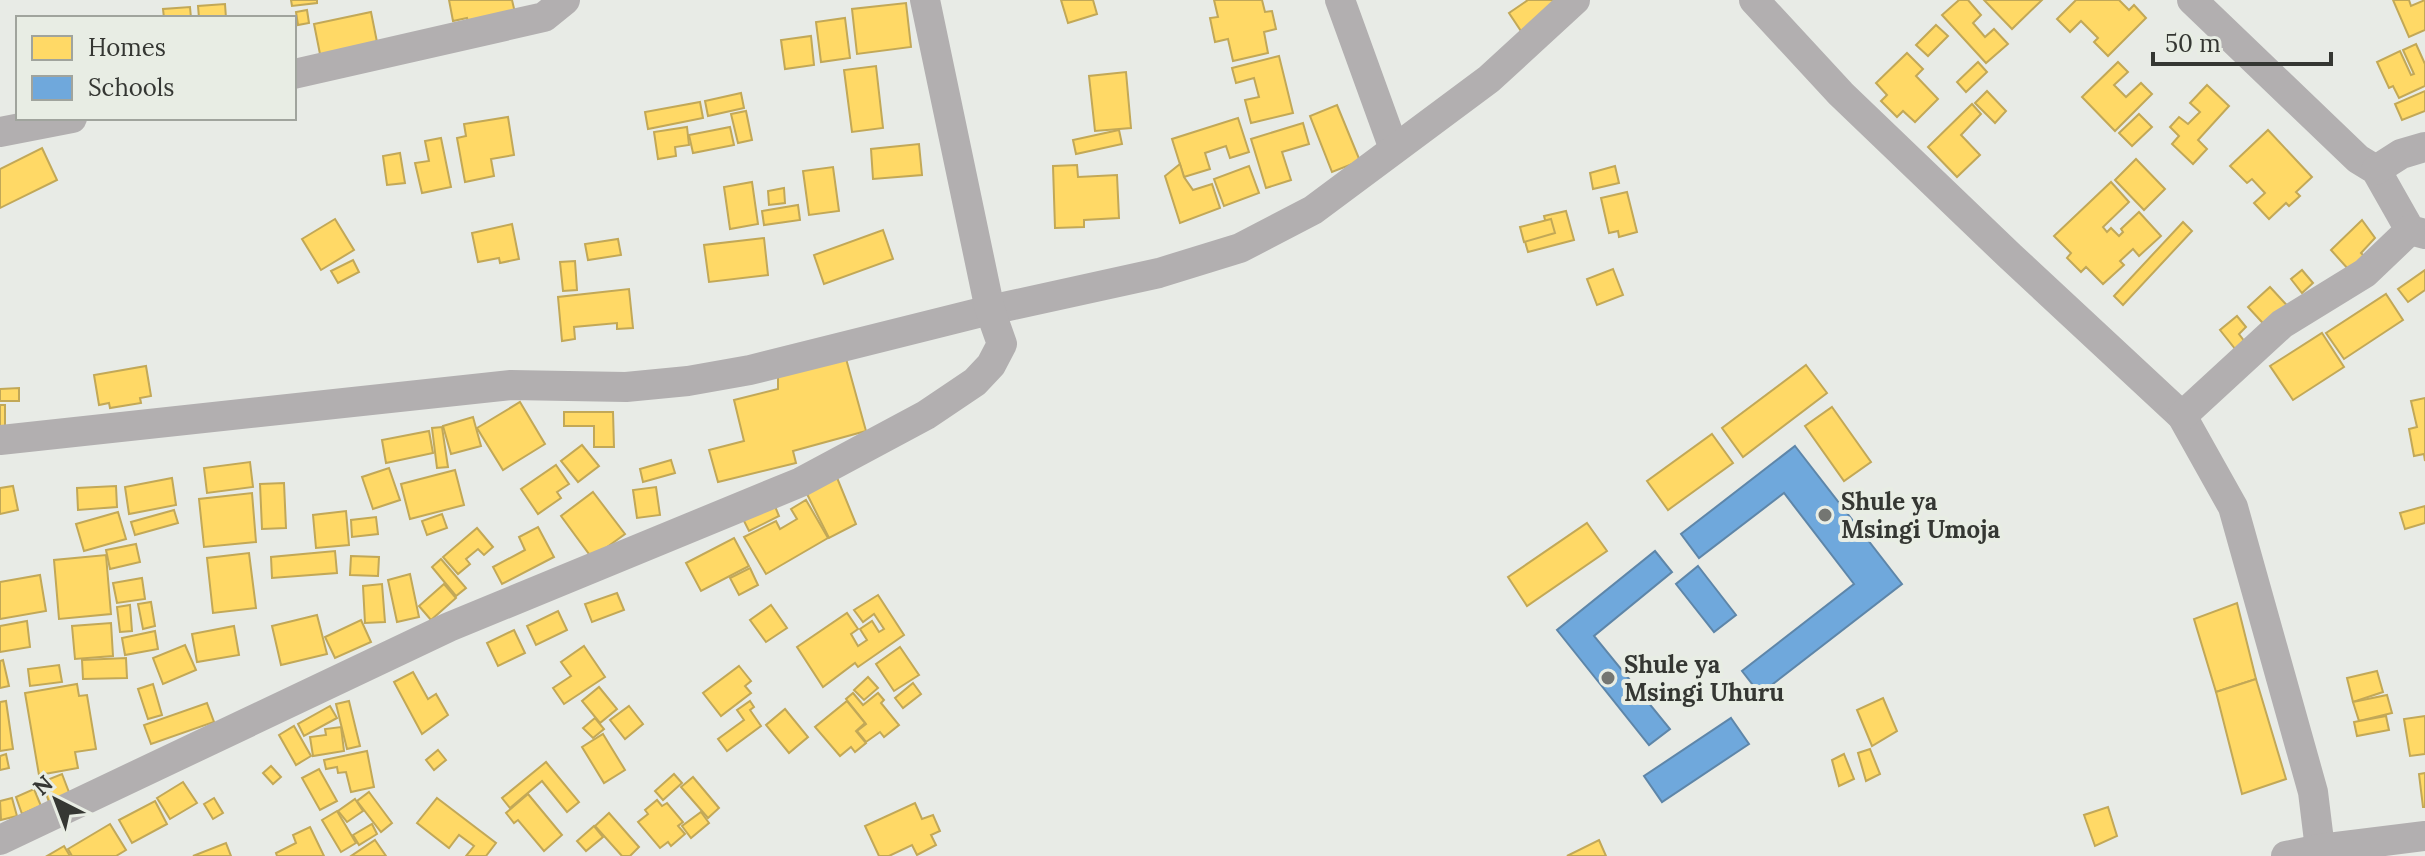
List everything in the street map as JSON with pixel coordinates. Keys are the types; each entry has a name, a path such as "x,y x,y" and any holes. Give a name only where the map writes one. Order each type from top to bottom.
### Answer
{"street":[{"path":"296,74 544,17 565,0"},
{"path":"0,840 449,627 801,482 903,428 975,382 991,365 1002,344 990,310 925,0"},
{"path":"1340,0 1394,149"},
{"path":"0,440 511,385 626,387 688,381 750,370 990,310 1159,273 1240,248 1313,210 1489,79 1575,0"},
{"path":"1754,0 1841,94 2182,416 2233,507 2313,792 2320,849"},
{"path":"2182,416 2282,324 2365,273 2418,232 2376,170 2358,159 2192,0"},
{"path":"0,132 62,120"},
{"path":"2376,170 2401,154 2425,147"},
{"path":"2286,856 2425,836"}],"building: Homes":[{"path":"291,0 317,0 317,3 292,6"},
{"path":"449,0 512,0 516,17 469,27 467,18 453,21"},
{"path":"1061,0 1093,0 1097,14 1068,23"},
{"path":"1214,0 1262,0 1265,12 1272,11 1276,29 1264,32 1268,53 1233,61 1228,39 1215,42 1210,18 1218,17"},
{"path":"1528,0 1567,0 1521,31 1509,13"},
{"path":"1959,0 1968,0 1981,15 1973,23 1985,37 1994,29 2008,44 1986,63 1942,15"},
{"path":"1984,0 2042,0 2012,29"},
{"path":"2076,0 2119,0 2129,10 2134,5 2146,18 2108,56 2094,42 2098,38 2081,21 2070,32 2057,19"},
{"path":"2393,0 2409,0 2411,6 2425,0 2425,30 2409,37"},
{"path":"906,3 911,47 857,54 852,9"},
{"path":"225,4 226,16 199,16 198,6"},
{"path":"190,7 191,16 164,16 163,9"},
{"path":"307,10 309,23 298,25 296,12"},
{"path":"371,12 378,47 321,59 314,24"},
{"path":"845,18 850,58 821,62 816,22"},
{"path":"1936,25 1948,36 1928,56 1916,45"},
{"path":"811,36 814,65 785,69 781,40"},
{"path":"2416,44 2425,64 2425,86 2399,98 2393,86 2389,88 2377,62 2400,51 2411,75 2414,74 2403,50"},
{"path":"1907,53 1923,69 1916,76 1938,99 1915,122 1903,111 1897,117 1881,101 1887,95 1876,83"},
{"path":"1279,56 1293,113 1251,123 1245,100 1259,97 1254,78 1236,83 1232,68"},
{"path":"1978,62 1987,72 1966,92 1957,82"},
{"path":"2118,62 2128,72 2114,85 2126,97 2141,83 2152,94 2115,131 2082,97"},
{"path":"876,66 883,128 852,132 844,70"},
{"path":"1126,72 1131,128 1095,131 1089,76"},
{"path":"2207,85 2229,106 2198,140 2207,149 2193,164 2172,144 2179,136 2170,127 2179,117 2188,124 2200,112 2190,103"},
{"path":"1987,91 2006,111 1995,123 1975,103"},
{"path":"2425,91 2425,111 2402,120 2395,104"},
{"path":"741,93 744,108 708,116 705,101"},
{"path":"700,102 703,118 648,129 645,112"},
{"path":"1972,104 1981,114 1961,135 1980,155 1957,177 1928,147"},
{"path":"1337,105 1360,161 1332,172 1310,116"},
{"path":"746,111 752,140 738,143 731,114"},
{"path":"2139,114 2152,127 2132,146 2119,133"},
{"path":"508,117 514,155 491,159 494,176 465,182 457,138 466,136 464,124"},
{"path":"1238,118 1249,152 1230,158 1226,146 1205,153 1210,169 1184,177 1172,139"},
{"path":"1303,123 1309,144 1282,152 1291,180 1266,188 1251,139"},
{"path":"687,127 689,145 675,147 676,156 658,159 654,132"},
{"path":"730,127 734,145 693,153 689,135"},
{"path":"1119,130 1122,144 1076,154 1073,140"},
{"path":"2268,130 2312,177 2296,192 2300,196 2289,206 2286,203 2269,219 2254,203 2265,193 2252,179 2247,183 2230,166"},
{"path":"441,138 451,187 422,193 415,163 429,161 425,141"},
{"path":"919,144 922,175 873,179 871,149"},
{"path":"42,148 57,180 0,208 0,169"},
{"path":"400,153 405,183 387,185 383,156"},
{"path":"2136,159 2165,189 2144,210 2115,180"},
{"path":"1180,164 1193,190 1212,184 1220,208 1180,223 1165,176"},
{"path":"1077,165 1078,177 1117,175 1119,218 1084,220 1084,227 1055,228 1053,166"},
{"path":"1249,166 1259,193 1224,206 1214,179"},
{"path":"1615,166 1619,183 1593,189 1590,173"},
{"path":"833,167 839,211 809,215 803,171"},
{"path":"752,182 758,224 730,229 724,187"},
{"path":"2111,182 2129,202 2103,227 2107,232 2111,228 2119,236 2123,232 2121,229 2139,212 2161,236 2139,256 2133,249 2120,261 2124,265 2103,284 2086,267 2081,272 2067,258 2071,253 2054,236"},
{"path":"784,188 785,203 769,205 768,191"},
{"path":"1627,192 1637,232 1619,237 1618,231 1609,233 1601,198"},
{"path":"798,205 800,220 764,225 762,211"},
{"path":"1566,211 1574,240 1528,252 1524,238 1548,231 1544,216"},
{"path":"335,219 354,250 321,270 302,239"},
{"path":"1551,219 1555,233 1524,242 1520,227"},
{"path":"2362,220 2375,238 2361,253 2364,256 2349,270 2331,250"},
{"path":"2183,222 2192,231 2123,305 2114,296"},
{"path":"512,224 519,259 500,263 499,258 478,262 472,233"},
{"path":"883,230 893,259 824,284 814,255"},
{"path":"764,238 768,275 709,282 704,245"},
{"path":"618,239 621,255 588,260 585,244"},
{"path":"353,260 359,272 338,283 331,271"},
{"path":"575,261 577,290 563,291 560,262"},
{"path":"1613,269 1623,295 1597,305 1587,279"},
{"path":"2302,270 2313,283 2302,293 2291,279"},
{"path":"2425,270 2425,290 2408,302 2398,289"},
{"path":"2270,287 2294,313 2272,333 2248,307"},
{"path":"629,289 633,328 617,329 617,323 574,327 575,339 562,341 558,297"},
{"path":"2386,294 2403,320 2344,359 2326,333"},
{"path":"2237,316 2246,327 2239,334 2245,342 2244,360 2220,330"},
{"path":"2322,333 2344,367 2293,400 2270,366"},
{"path":"845,355 866,431 793,451 796,463 718,482 709,450 744,441 734,400 778,389 778,374"},
{"path":"1806,365 1827,393 1743,457 1722,428"},
{"path":"146,366 151,396 140,398 141,403 110,408 109,403 99,405 94,375"},
{"path":"19,388 19,401 0,401 0,389"},
{"path":"2425,398 2425,461 2424,454 2414,456 2409,429 2417,427 2411,401"},
{"path":"520,402 545,444 503,470 477,428"},
{"path":"0,405 5,405 5,431 0,431"},
{"path":"1832,407 1871,462 1844,481 1805,426"},
{"path":"564,412 613,412 614,447 594,447 594,426 564,426"},
{"path":"473,417 481,446 451,454 443,426"},
{"path":"442,427 448,467 437,468 432,428"},
{"path":"429,431 433,453 386,463 382,440"},
{"path":"1712,434 1733,463 1668,510 1647,481"},
{"path":"582,445 599,466 578,482 561,461"},
{"path":"671,460 675,473 643,482 640,469"},
{"path":"250,462 253,487 207,493 204,468"},
{"path":"556,465 569,484 557,492 561,498 538,514 521,489"},
{"path":"389,468 400,500 373,509 362,477"},
{"path":"833,468 856,524 829,538 801,482"},
{"path":"455,470 464,505 410,519 401,484"},
{"path":"172,478 176,505 129,514 125,487"},
{"path":"284,483 286,528 262,529 260,484"},
{"path":"13,486 18,510 0,514 0,488"},
{"path":"116,486 117,507 78,510 77,488"},
{"path":"656,487 660,515 637,518 633,490"},
{"path":"593,492 625,534 592,558 561,516"},
{"path":"252,493 256,542 204,547 199,499"},
{"path":"806,500 828,538 766,574 744,537 776,521 780,529 797,519 791,509"},
{"path":"774,504 779,516 749,531 743,519"},
{"path":"2425,506 2425,523 2405,529 2400,513"},
{"path":"174,510 178,523 135,535 131,522"},
{"path":"346,511 349,545 316,548 313,515"},
{"path":"118,512 126,539 84,551 76,524"},
{"path":"442,514 447,528 427,535 422,521"},
{"path":"376,517 378,534 352,537 351,520"},
{"path":"1587,523 1607,551 1527,606 1508,577"},
{"path":"538,527 554,557 502,584 493,567 525,550 519,537"},
{"path":"477,528 493,547 484,555 478,549 466,559 470,564 458,574 443,557"},
{"path":"734,538 749,566 701,591 686,563"},
{"path":"136,544 140,562 110,569 106,550"},
{"path":"335,551 337,573 272,578 271,557"},
{"path":"249,553 256,608 213,613 207,558"},
{"path":"106,555 111,614 59,619 54,560"},
{"path":"351,556 379,557 378,576 350,575"},
{"path":"441,559 466,588 456,596 432,567"},
{"path":"750,568 758,585 739,595 730,578"},
{"path":"410,574 419,617 397,622 388,580"},
{"path":"40,575 46,611 0,619 0,582"},
{"path":"142,578 145,599 117,603 113,583"},
{"path":"382,584 385,622 365,623 363,586"},
{"path":"444,584 456,598 431,620 419,606"},
{"path":"617,593 624,610 592,622 585,604"},
{"path":"878,595 904,635 858,667 855,663 823,687 797,647 847,613 858,629 851,634 858,646 867,640 860,629 872,621 879,632 884,629 874,614 863,622 854,610"},
{"path":"151,602 155,626 143,629 138,604"},
{"path":"2237,603 2256,679 2216,692 2194,619"},
{"path":"130,605 132,631 120,632 117,607"},
{"path":"771,605 787,628 766,642 750,620"},
{"path":"558,611 567,630 536,645 527,626"},
{"path":"317,615 327,654 281,665 272,626"},
{"path":"361,620 371,642 335,658 325,637"},
{"path":"27,621 30,647 0,652 0,626"},
{"path":"111,623 113,656 75,659 72,626"},
{"path":"234,626 239,655 197,662 192,634"},
{"path":"514,630 525,653 498,666 487,643"},
{"path":"155,631 158,649 125,655 122,638"},
{"path":"185,645 196,670 163,684 153,658"},
{"path":"584,646 605,677 564,704 553,688 571,676 561,662"},
{"path":"900,647 919,675 894,691 876,664"},
{"path":"126,658 127,678 83,679 82,660"},
{"path":"3,660 9,686 0,688 0,661"},
{"path":"59,665 62,682 30,686 28,669"},
{"path":"739,666 751,681 745,686 751,693 721,716 703,693"},
{"path":"2377,671 2383,692 2353,702 2347,678"},
{"path":"413,672 428,699 436,694 448,715 422,734 394,682"},
{"path":"868,677 878,688 864,700 854,690"},
{"path":"2256,679 2286,779 2242,794 2216,692"},
{"path":"913,683 921,694 903,708 895,698"},
{"path":"77,684 79,696 87,695 96,749 75,752 78,768 39,775 25,693"},
{"path":"153,684 162,715 148,719 138,689"},
{"path":"599,687 617,709 600,723 582,701"},
{"path":"853,693 863,705 878,693 884,700 881,703 899,725 884,737 880,732 866,742 857,731 866,724 846,699"},
{"path":"2387,695 2392,713 2359,721 2353,702"},
{"path":"1883,698 1897,731 1872,746 1857,710"},
{"path":"6,701 13,749 0,751 0,702"},
{"path":"349,701 360,746 347,749 336,704"},
{"path":"750,701 754,707 750,710 761,726 727,751 718,739 744,720 737,710"},
{"path":"847,701 865,723 856,731 866,743 855,752 851,747 840,756 815,727"},
{"path":"207,703 214,722 151,744 144,725"},
{"path":"330,706 337,718 304,736 298,724"},
{"path":"629,706 643,724 625,739 610,720"},
{"path":"785,709 808,737 789,753 766,725"},
{"path":"2386,716 2389,730 2357,736 2354,722"},
{"path":"2425,716 2425,754 2410,756 2404,719"},
{"path":"595,718 604,729 593,738 583,728"},
{"path":"294,726 311,756 296,765 279,735"},
{"path":"341,727 344,751 313,756 310,737 326,735 325,729"},
{"path":"603,734 625,770 604,783 582,747"},
{"path":"1870,749 1880,774 1866,781 1858,753"},
{"path":"438,750 446,760 434,770 426,760"},
{"path":"367,751 374,787 351,792 346,772 338,773 337,767 326,769 324,760"},
{"path":"6,754 9,768 0,770 0,756"},
{"path":"1844,754 1854,779 1839,786 1832,760"},
{"path":"546,762 579,802 567,812 542,781 510,808 502,798"},
{"path":"271,766 281,777 273,784 263,773"},
{"path":"319,769 337,801 320,810 302,778"},
{"path":"2425,773 2425,807 2423,807 2419,774"},
{"path":"62,774 70,795 49,802 42,782"},
{"path":"674,774 682,783 663,800 655,791"},
{"path":"693,777 719,808 708,818 681,787"},
{"path":"183,782 197,803 170,819 157,798"},
{"path":"34,789 41,806 22,814 16,797"},
{"path":"369,792 392,823 381,832 357,801"},
{"path":"528,794 562,835 544,851 518,820 514,823 506,813"},
{"path":"12,798 17,816 1,820 0,801"},
{"path":"214,798 223,813 213,819 204,804"},
{"path":"437,798 496,843 486,856 466,856 474,846 459,835 449,848 417,823"},
{"path":"355,799 363,811 347,822 338,811"},
{"path":"657,800 662,806 667,803 683,822 678,826 685,834 671,846 668,842 660,848 638,822 648,814 645,810"},
{"path":"155,801 167,824 132,843 119,820"},
{"path":"915,803 922,819 933,815 940,831 931,835 936,845 917,855 912,845 889,856 879,856 865,826"},
{"path":"2108,807 2117,836 2095,846 2084,815"},
{"path":"337,811 356,843 341,852 322,820"},
{"path":"701,812 709,823 691,838 682,826"},
{"path":"609,813 639,847 630,856 622,856 595,826"},
{"path":"110,824 126,850 116,856 72,856 68,849"},
{"path":"372,824 377,834 359,845 353,835"},
{"path":"594,826 603,837 586,851 577,841"},
{"path":"310,827 324,856 277,856 276,853 296,843 293,835"},
{"path":"375,840 386,856 351,856"},
{"path":"1599,840 1606,856 1567,856"},
{"path":"226,843 231,856 193,856"},
{"path":"64,846 70,856 47,856"}],"building: Schools":[{"path":"1795,446 1902,584 1760,694 1742,671 1854,584 1784,493 1699,558 1681,534"},
{"path":"1655,551 1672,572 1594,636 1670,729 1649,745 1557,630"},
{"path":"1698,566 1736,615 1714,632 1676,584"},
{"path":"1731,718 1749,744 1662,802 1644,776"}],"place":[{"name":"Shule ya Msingi Umoja","path":"1825,515"},
{"name":"Shule ya Msingi Uhuru","path":"1608,678"}]}
